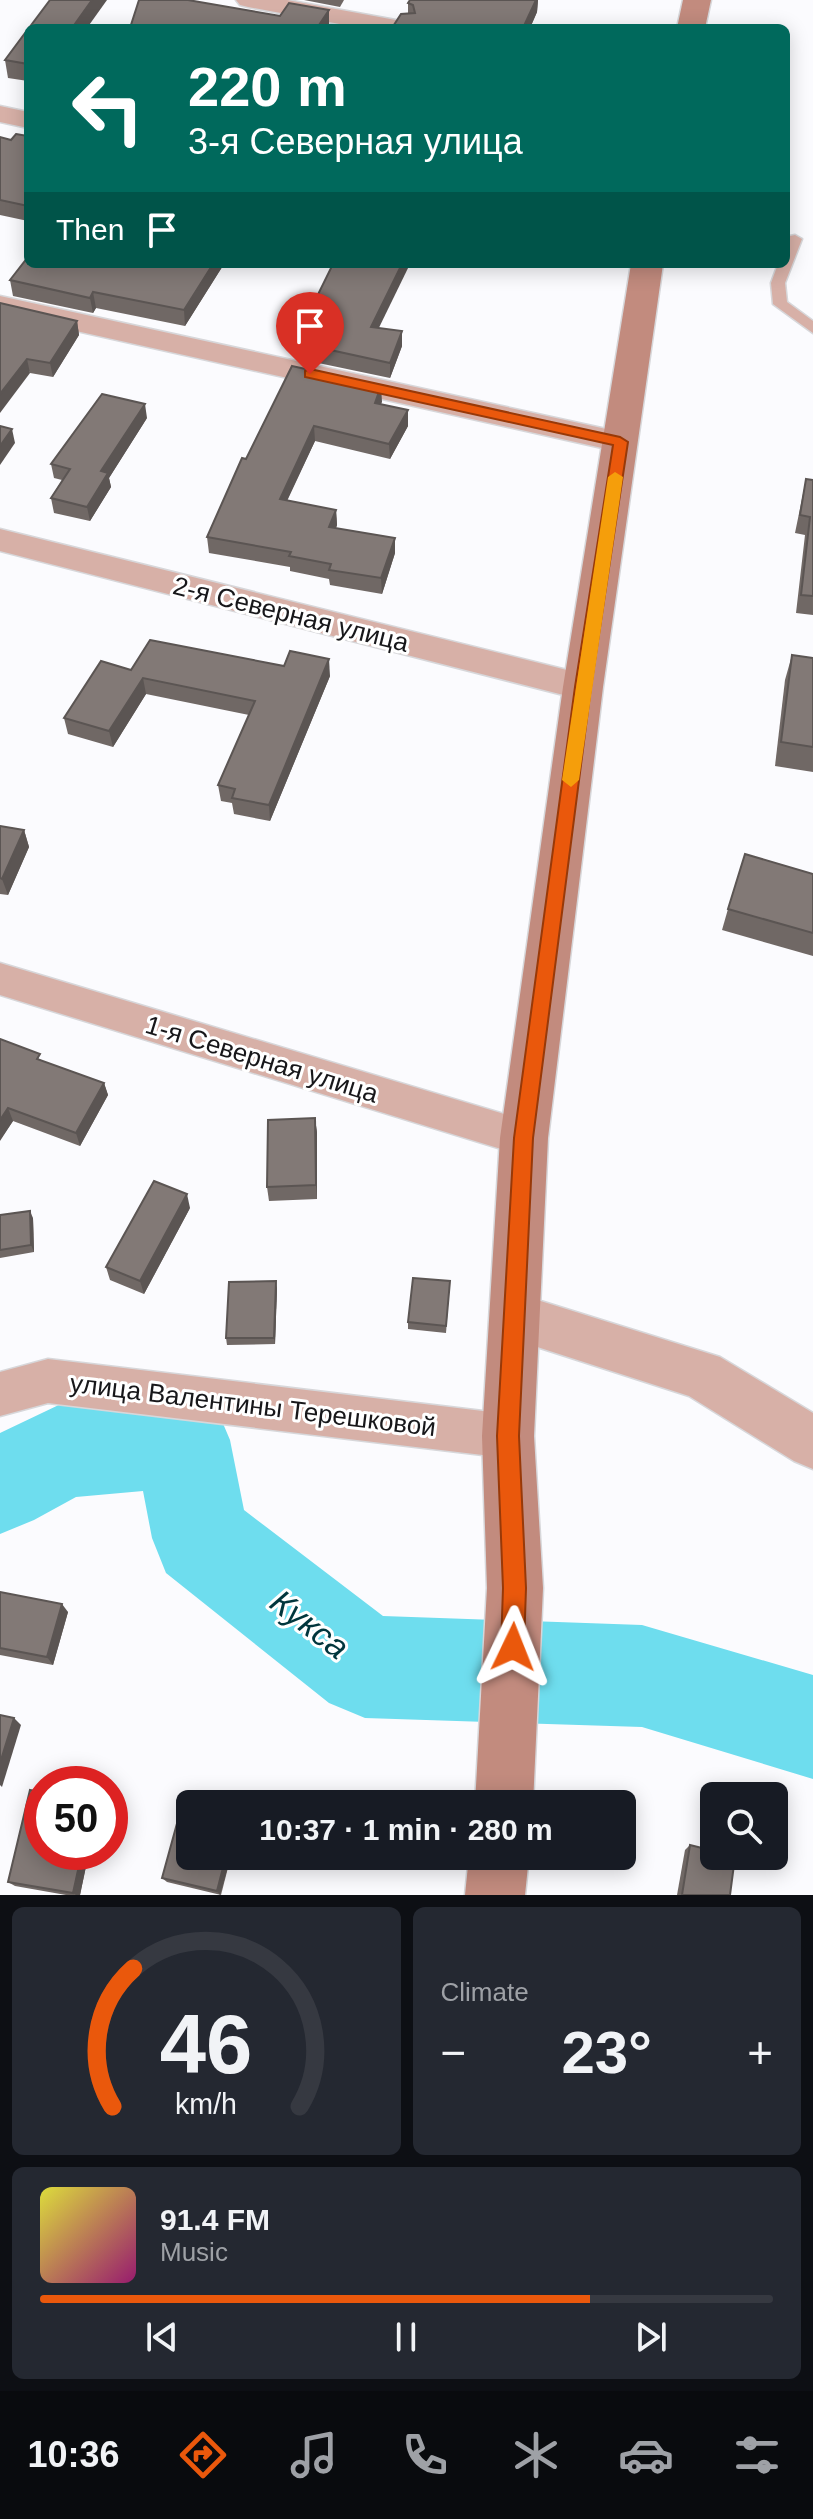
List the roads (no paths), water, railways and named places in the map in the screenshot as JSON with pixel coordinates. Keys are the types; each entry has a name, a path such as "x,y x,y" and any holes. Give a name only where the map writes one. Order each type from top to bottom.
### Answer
{"main road":[{"path":"692,24 697,0"},
{"path":"506,1785 515,1588 508,1436 524,1138 583,687 646,268"},
{"path":"495,1895 498,1870"}],"street":[{"path":"248,0 379,24"},
{"path":"0,114 24,119"},
{"path":"0,305 620,442"},
{"name":"2-я Северная улица","path":"0,540 583,687"},
{"name":"1-я Северная улица","path":"0,979 524,1138"},
{"path":"515,1317 702,1375 813,1443"},
{"name":"улица Валентины Терешковой","path":"0,1394 48,1381 508,1436"}],"lane":[{"path":"790,252 795,239"},
{"path":"784,268 778,283 780,304 813,328"}],"waterway":[{"name":"Кукса","path":"0,1486 65,1450 182,1440 201,1538 365,1667 642,1676 813,1727"}]}
